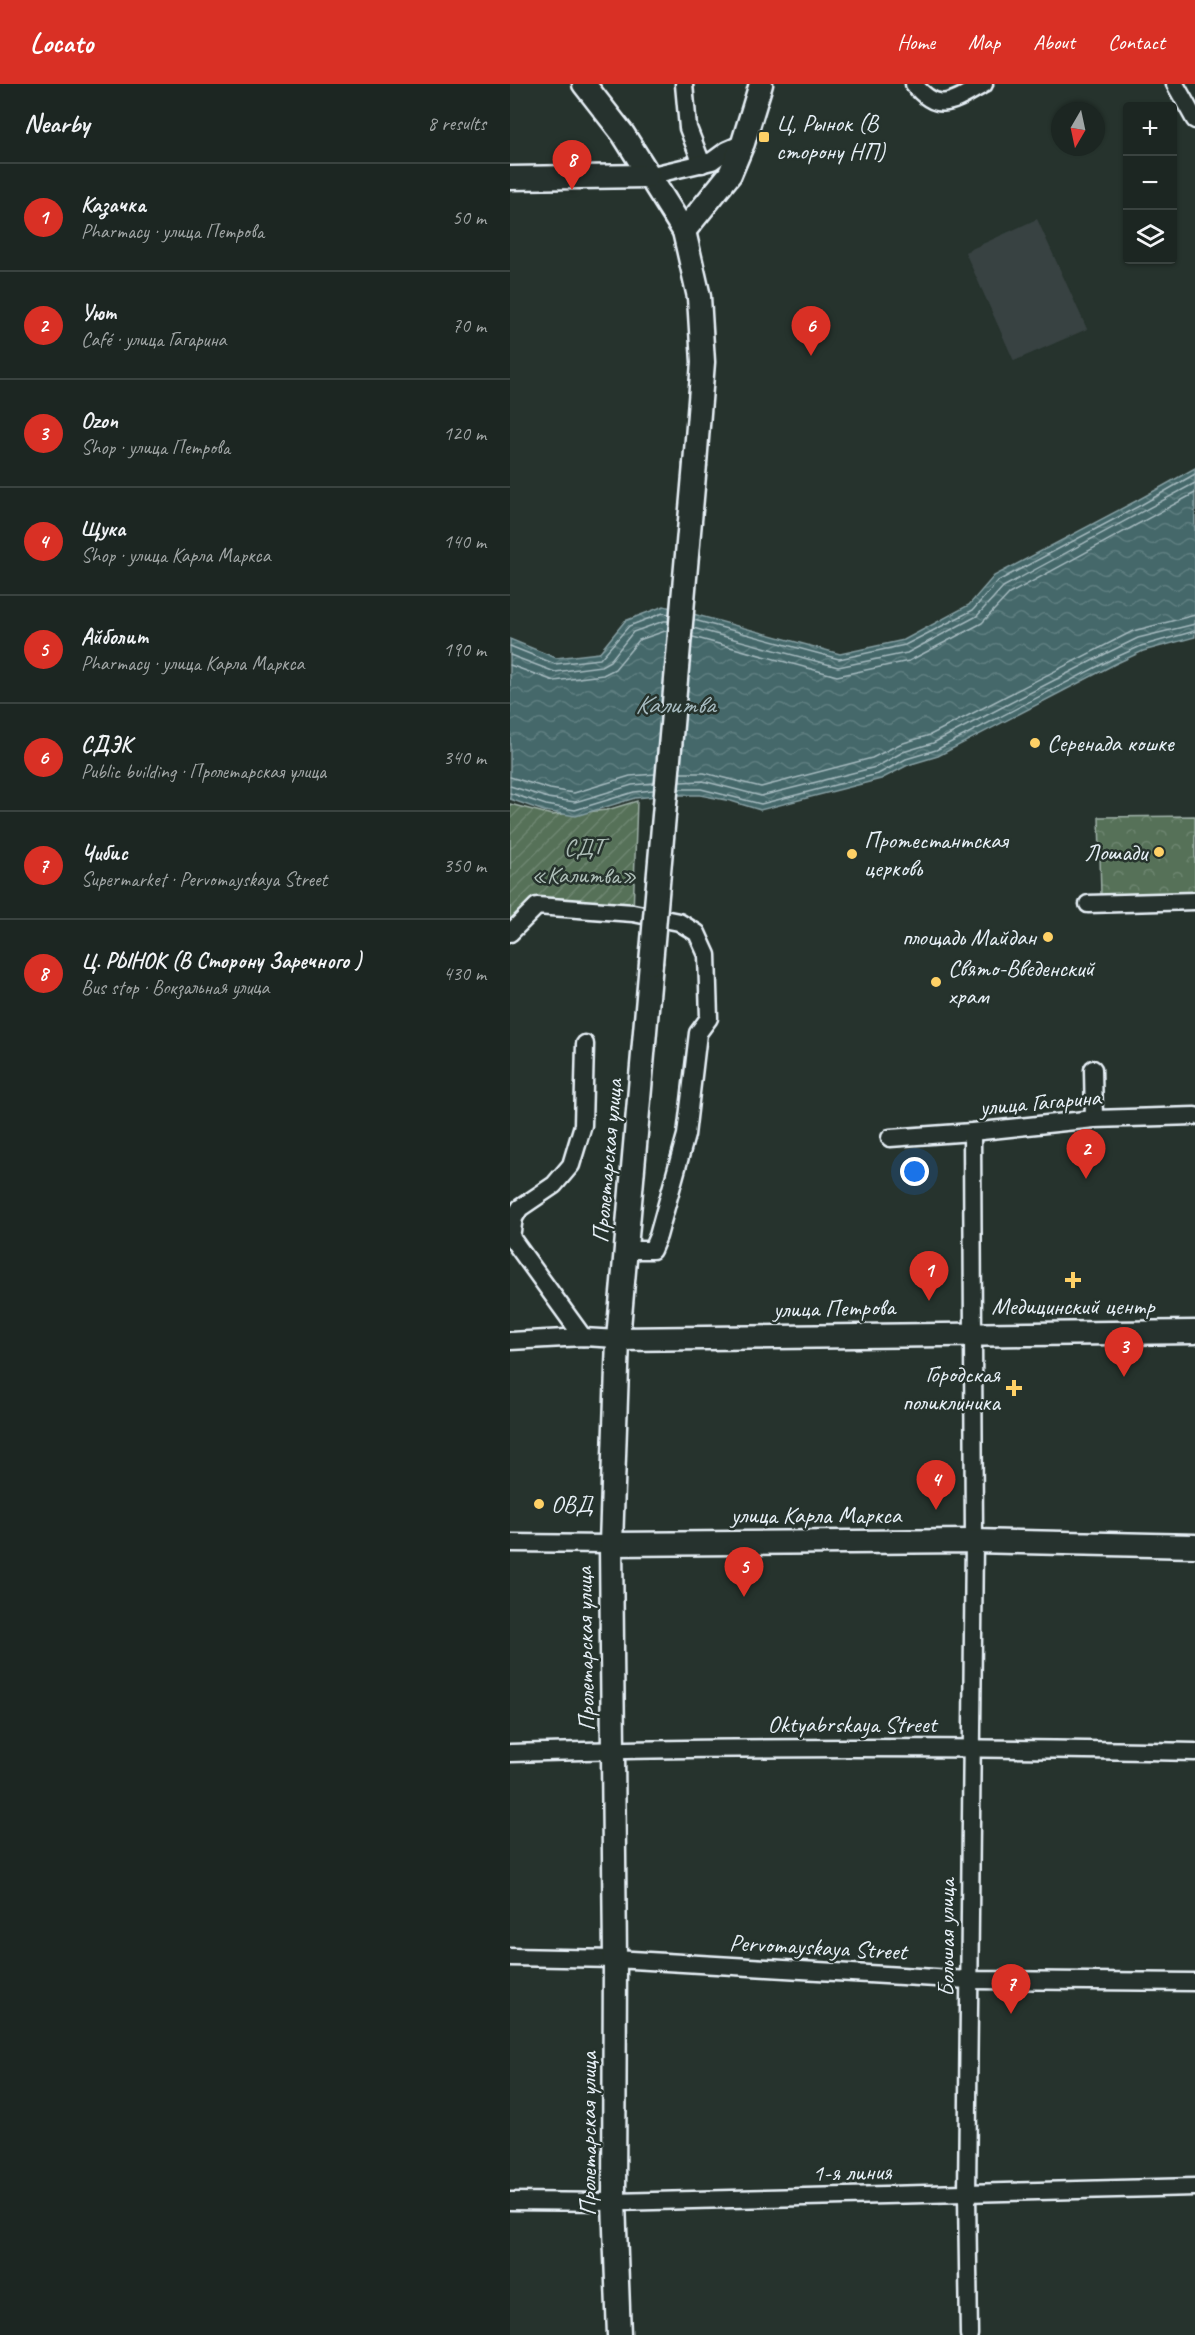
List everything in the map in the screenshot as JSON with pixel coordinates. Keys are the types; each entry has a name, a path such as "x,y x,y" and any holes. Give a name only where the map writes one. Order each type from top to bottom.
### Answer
{"main road":[{"path":"584,84 623,134 684,231 730,174 743,143 761,84"},
{"path":"510,178 648,176"},
{"name":"Пролетарская улица","path":"619,2335 614,2202 615,1959 611,1544 618,1338 703,362 699,297 684,231"},
{"name":"улица Петрова","path":"618,1338 1195,1332"},
{"name":"улица Карла Маркса","path":"611,1544 975,1541 1195,1546"}],"street":[{"path":"684,84 688,128 702,164"},
{"path":"914,84 923,95 934,102 949,104 984,84"},
{"path":"1175,84 1195,120"},
{"path":"648,176 712,161 727,150 743,143"},
{"path":"1088,904 1195,901"},
{"path":"510,933 537,906 633,913 679,922 697,933 707,955 709,1018 698,1033 686,1135 652,1250 626,1250"},
{"path":"583,1337 510,1237 514,1218 520,1208 554,1185 571,1165 583,1125 585,1044"},
{"path":"1093,1069 1094,1119"},
{"name":"улица Гагарина","path":"890,1138 1094,1119 1195,1116"},
{"path":"972,1132 974,1334"},
{"name":"Большая улица","path":"969,2335 967,2193 975,1541 974,1334"},
{"name":"улица Петрова","path":"510,1341 583,1337 618,1338"},
{"name":"улица Карла Маркса","path":"510,1543 611,1544"},
{"name":"Oktyabrskaya Street","path":"510,1753 971,1747 1195,1752"},
{"name":"Pervomayskaya Street","path":"510,1957 615,1959 969,1980 1195,1982"},
{"name":"1-я линия","path":"510,2201 614,2202 1195,2187"}],"shaded area":[{"path":"1037,219 1087,329 1014,361 965,252"}],"green space":[{"name":"СДТ «Калитва»","path":"637,801 633,913 537,906 510,934 510,804 552,815 607,810"},
{"path":"1195,816 1195,894 1101,895 1099,817"}],"water":[{"name":"Калитва","path":"1195,468 1195,637 1143,651 938,756 908,765 881,779 760,810 700,795 668,795 635,798 576,816 544,811 510,799 510,639 556,658 599,653 625,621 664,606 840,654 904,640 969,605 994,576"}],"place":[{"name":"Ц, Рынок (В сторону НП)","path":"764,137"},
{"name":"Ц. РЫНОК (В Сторону Заречного )","path":"572,190"},
{"name":"СДЭК","path":"811,356"},
{"name":"Серенада кошке","path":"1035,743"},
{"name":"Лошади","path":"1159,852"},
{"name":"Протестантская церковь","path":"852,854"},
{"name":"площадь Майдан","path":"1048,937"},
{"name":"Свято-Введенский храм","path":"936,982"},
{"name":"Уют","path":"1086,1179"},
{"name":"Медицинский центр","path":"1073,1280"},
{"name":"Казачка","path":"929,1301"},
{"name":"Ozon","path":"1124,1377"},
{"name":"Городская поликлиника","path":"1014,1388"},
{"name":"ОВД","path":"539,1504"},
{"name":"Щука","path":"936,1510"},
{"name":"Айболит","path":"744,1597"},
{"name":"Чибис","path":"1011,2014"}]}
